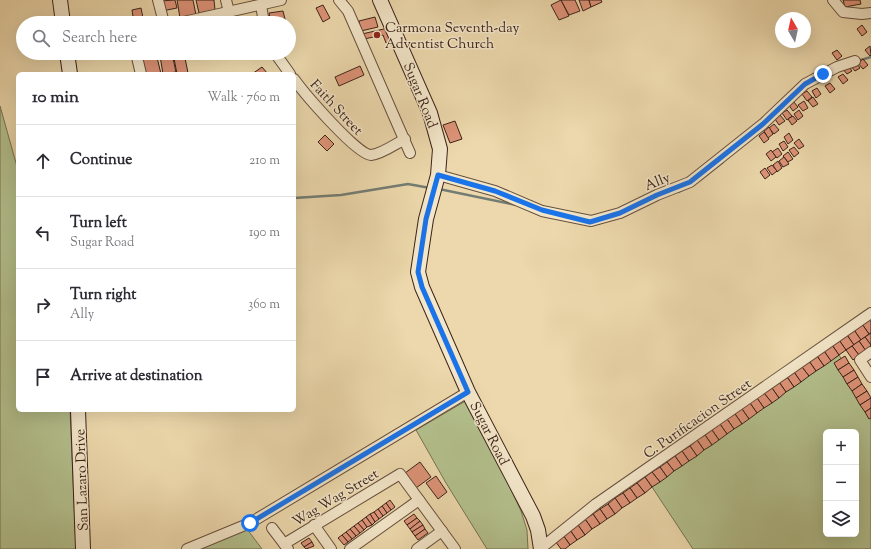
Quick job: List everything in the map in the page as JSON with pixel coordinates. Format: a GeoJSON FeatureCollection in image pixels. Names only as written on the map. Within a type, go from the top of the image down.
{"type":"FeatureCollection","features":[{"type":"Feature","properties":{"kind":"main road"},"geometry":{"type":"LineString","coordinates":[[60,0],[62,16]]}},
{"type":"Feature","properties":{"kind":"main road","name":"Sugar Road"},"geometry":{"type":"LineString","coordinates":[[380,0],[430,113],[440,149],[438,175],[430,204],[418,272],[422,287],[468,392],[533,516],[538,530],[540,549]]}},
{"type":"Feature","properties":{"kind":"main road"},"geometry":{"type":"LineString","coordinates":[[68,60],[70,72]]}},
{"type":"Feature","properties":{"kind":"main road","name":"San Lazaro Drive"},"geometry":{"type":"LineString","coordinates":[[78,412],[83,549]]}},
{"type":"Feature","properties":{"kind":"street"},"geometry":{"type":"LineString","coordinates":[[158,0],[162,16]]}},
{"type":"Feature","properties":{"kind":"street"},"geometry":{"type":"LineString","coordinates":[[226,0],[229,12]]}},
{"type":"Feature","properties":{"kind":"street"},"geometry":{"type":"LineString","coordinates":[[211,16],[281,0]]}},
{"type":"Feature","properties":{"kind":"street"},"geometry":{"type":"LineString","coordinates":[[339,0],[351,18],[410,153]]}},
{"type":"Feature","properties":{"kind":"street"},"geometry":{"type":"LineString","coordinates":[[833,0],[843,12],[862,14],[871,13]]}},
{"type":"Feature","properties":{"kind":"street"},"geometry":{"type":"LineString","coordinates":[[261,4],[263,16]]}},
{"type":"Feature","properties":{"kind":"street"},"geometry":{"type":"LineString","coordinates":[[138,60],[141,72]]}},
{"type":"Feature","properties":{"kind":"street"},"geometry":{"type":"LineString","coordinates":[[280,60],[289,72]]}},
{"type":"Feature","properties":{"kind":"street","name":"Ally"},"geometry":{"type":"LineString","coordinates":[[438,175],[495,191],[542,210],[590,222],[620,213],[657,195],[690,182],[763,124],[805,84],[838,67],[855,61]]}},
{"type":"Feature","properties":{"kind":"street","name":"Faith Street"},"geometry":{"type":"LineString","coordinates":[[296,81],[355,147],[369,155],[378,153],[405,139]]}},
{"type":"Feature","properties":{"kind":"street","name":"C. Purificacion Street"},"geometry":{"type":"LineString","coordinates":[[540,549],[596,504],[871,313]]}},
{"type":"Feature","properties":{"kind":"street"},"geometry":{"type":"LineString","coordinates":[[871,352],[860,360],[871,377]]}},
{"type":"Feature","properties":{"kind":"street"},"geometry":{"type":"LineString","coordinates":[[187,549],[250,523],[468,392]]}},
{"type":"Feature","properties":{"kind":"street","name":"Wag Wag Street"},"geometry":{"type":"LineString","coordinates":[[286,546],[314,526],[400,474],[419,500]]}},
{"type":"Feature","properties":{"kind":"street"},"geometry":{"type":"LineString","coordinates":[[350,549],[419,500],[454,549]]}},
{"type":"Feature","properties":{"kind":"street"},"geometry":{"type":"LineString","coordinates":[[314,526],[331,549]]}},
{"type":"Feature","properties":{"kind":"street"},"geometry":{"type":"LineString","coordinates":[[272,528],[286,546]]}},
{"type":"Feature","properties":{"kind":"street"},"geometry":{"type":"LineString","coordinates":[[417,549],[442,531]]}},
{"type":"Feature","properties":{"kind":"green space"},"geometry":{"type":"Polygon","coordinates":[[[0,106],[16,163],[16,412],[70,412],[76,549],[0,549],[0,106]]]}},
{"type":"Feature","properties":{"kind":"green space"},"geometry":{"type":"Polygon","coordinates":[[[839,355],[871,407],[871,549],[693,549],[650,484],[839,355]]]}},
{"type":"Feature","properties":{"kind":"green space"},"geometry":{"type":"Polygon","coordinates":[[[469,399],[521,511],[527,530],[528,549],[487,549],[446,483],[416,430],[469,399]]]}},
{"type":"Feature","properties":{"kind":"green space"},"geometry":{"type":"Polygon","coordinates":[[[247,529],[262,549],[198,549],[247,529]]]}},
{"type":"Feature","properties":{"kind":"building"},"geometry":{"type":"Polygon","coordinates":[[[175,0],[177,8],[162,11],[160,1],[175,0]]]}},
{"type":"Feature","properties":{"kind":"building"},"geometry":{"type":"Polygon","coordinates":[[[177,0],[193,0],[196,15],[180,16],[177,0]]]}},
{"type":"Feature","properties":{"kind":"building"},"geometry":{"type":"Polygon","coordinates":[[[196,0],[214,0],[215,10],[199,13],[196,0]]]}},
{"type":"Feature","properties":{"kind":"building"},"geometry":{"type":"Polygon","coordinates":[[[561,0],[569,16],[559,20],[551,5],[561,0]]]}},
{"type":"Feature","properties":{"kind":"building"},"geometry":{"type":"Polygon","coordinates":[[[561,0],[575,0],[580,11],[569,15],[561,0]]]}},
{"type":"Feature","properties":{"kind":"building"},"geometry":{"type":"Polygon","coordinates":[[[579,0],[589,0],[591,7],[583,11],[579,0]]]}},
{"type":"Feature","properties":{"kind":"building"},"geometry":{"type":"Polygon","coordinates":[[[589,0],[601,0],[602,2],[591,7],[589,0]]]}},
{"type":"Feature","properties":{"kind":"building"},"geometry":{"type":"Polygon","coordinates":[[[843,0],[860,0],[861,4],[845,7],[843,0]]]}},
{"type":"Feature","properties":{"kind":"building"},"geometry":{"type":"Polygon","coordinates":[[[323,5],[330,18],[323,22],[316,8],[323,5]]]}},
{"type":"Feature","properties":{"kind":"building"},"geometry":{"type":"Polygon","coordinates":[[[141,8],[143,16],[133,16],[132,10],[141,8]]]}},
{"type":"Feature","properties":{"kind":"building"},"geometry":{"type":"Polygon","coordinates":[[[283,11],[284,16],[270,16],[269,13],[283,11]]]}},
{"type":"Feature","properties":{"kind":"building"},"geometry":{"type":"Polygon","coordinates":[[[375,17],[378,27],[361,31],[359,21],[375,17]]]}},
{"type":"Feature","properties":{"kind":"building"},"geometry":{"type":"Polygon","coordinates":[[[862,25],[867,32],[862,36],[857,29],[862,25]]]}},
{"type":"Feature","properties":{"kind":"building","name":"Carmona Seventh-day Adventist Church"},"geometry":{"type":"Polygon","coordinates":[[[388,28],[394,41],[386,43],[383,35],[364,39],[362,34],[388,28]]]}},
{"type":"Feature","properties":{"kind":"building"},"geometry":{"type":"Polygon","coordinates":[[[870,46],[871,55],[870,56],[865,50],[870,46]]]}},
{"type":"Feature","properties":{"kind":"building"},"geometry":{"type":"Polygon","coordinates":[[[837,50],[842,56],[837,60],[832,53],[837,50]]]}},
{"type":"Feature","properties":{"kind":"building"},"geometry":{"type":"Polygon","coordinates":[[[863,59],[868,65],[863,69],[858,63],[863,59]]]}},
{"type":"Feature","properties":{"kind":"building"},"geometry":{"type":"Polygon","coordinates":[[[142,60],[158,60],[161,72],[145,72],[142,60]]]}},
{"type":"Feature","properties":{"kind":"building"},"geometry":{"type":"Polygon","coordinates":[[[161,60],[173,60],[176,72],[163,72],[161,60]]]}},
{"type":"Feature","properties":{"kind":"building"},"geometry":{"type":"Polygon","coordinates":[[[174,60],[185,60],[188,72],[177,72],[174,60]]]}},
{"type":"Feature","properties":{"kind":"building"},"geometry":{"type":"Polygon","coordinates":[[[855,61],[860,68],[855,71],[850,65],[855,61]]]}},
{"type":"Feature","properties":{"kind":"building"},"geometry":{"type":"Polygon","coordinates":[[[847,64],[852,71],[847,74],[842,68],[847,64]]]}},
{"type":"Feature","properties":{"kind":"building"},"geometry":{"type":"Polygon","coordinates":[[[360,66],[364,75],[339,86],[335,77],[360,66]]]}},
{"type":"Feature","properties":{"kind":"building"},"geometry":{"type":"Polygon","coordinates":[[[262,67],[266,72],[255,72],[262,67]]]}},
{"type":"Feature","properties":{"kind":"building"},"geometry":{"type":"Polygon","coordinates":[[[843,74],[848,80],[843,84],[838,77],[843,74]]]}},
{"type":"Feature","properties":{"kind":"building"},"geometry":{"type":"Polygon","coordinates":[[[830,83],[835,89],[830,93],[825,86],[830,83]]]}},
{"type":"Feature","properties":{"kind":"building"},"geometry":{"type":"Polygon","coordinates":[[[817,88],[821,94],[816,98],[812,91],[817,88]]]}},
{"type":"Feature","properties":{"kind":"building"},"geometry":{"type":"Polygon","coordinates":[[[807,91],[812,97],[807,101],[802,94],[807,91]]]}},
{"type":"Feature","properties":{"kind":"building"},"geometry":{"type":"Polygon","coordinates":[[[813,97],[818,104],[813,107],[808,101],[813,97]]]}},
{"type":"Feature","properties":{"kind":"building"},"geometry":{"type":"Polygon","coordinates":[[[793,101],[798,107],[793,111],[788,104],[793,101]]]}},
{"type":"Feature","properties":{"kind":"building"},"geometry":{"type":"Polygon","coordinates":[[[804,101],[808,108],[803,111],[798,105],[804,101]]]}},
{"type":"Feature","properties":{"kind":"building"},"geometry":{"type":"Polygon","coordinates":[[[787,110],[792,116],[787,120],[782,113],[787,110]]]}},
{"type":"Feature","properties":{"kind":"building"},"geometry":{"type":"Polygon","coordinates":[[[799,110],[803,116],[798,120],[794,114],[799,110]]]}},
{"type":"Feature","properties":{"kind":"building"},"geometry":{"type":"Polygon","coordinates":[[[780,115],[785,121],[779,125],[775,119],[780,115]]]}},
{"type":"Feature","properties":{"kind":"building"},"geometry":{"type":"Polygon","coordinates":[[[793,116],[797,121],[792,125],[788,119],[793,116]]]}},
{"type":"Feature","properties":{"kind":"building"},"geometry":{"type":"Polygon","coordinates":[[[455,121],[462,139],[450,143],[443,125],[455,121]]]}},
{"type":"Feature","properties":{"kind":"building"},"geometry":{"type":"Polygon","coordinates":[[[774,124],[779,130],[774,134],[769,128],[774,124]]]}},
{"type":"Feature","properties":{"kind":"building"},"geometry":{"type":"Polygon","coordinates":[[[769,127],[773,134],[768,138],[764,131],[769,127]]]}},
{"type":"Feature","properties":{"kind":"building"},"geometry":{"type":"Polygon","coordinates":[[[764,132],[769,139],[764,143],[759,136],[764,132]]]}},
{"type":"Feature","properties":{"kind":"building"},"geometry":{"type":"Polygon","coordinates":[[[789,133],[793,140],[788,144],[784,137],[789,133]]]}},
{"type":"Feature","properties":{"kind":"building"},"geometry":{"type":"Polygon","coordinates":[[[325,135],[334,144],[327,151],[318,142],[325,135]]]}},
{"type":"Feature","properties":{"kind":"building"},"geometry":{"type":"Polygon","coordinates":[[[799,139],[804,146],[799,149],[794,143],[799,139]]]}},
{"type":"Feature","properties":{"kind":"building"},"geometry":{"type":"Polygon","coordinates":[[[784,141],[788,147],[783,151],[779,144],[784,141]]]}},
{"type":"Feature","properties":{"kind":"building"},"geometry":{"type":"Polygon","coordinates":[[[794,147],[799,153],[794,157],[789,150],[794,147]]]}},
{"type":"Feature","properties":{"kind":"building"},"geometry":{"type":"Polygon","coordinates":[[[778,148],[782,154],[777,158],[772,152],[778,148]]]}},
{"type":"Feature","properties":{"kind":"building"},"geometry":{"type":"Polygon","coordinates":[[[771,150],[776,157],[771,161],[766,154],[771,150]]]}},
{"type":"Feature","properties":{"kind":"building"},"geometry":{"type":"Polygon","coordinates":[[[788,152],[793,159],[788,162],[783,156],[788,152]]]}},
{"type":"Feature","properties":{"kind":"building"},"geometry":{"type":"Polygon","coordinates":[[[784,157],[789,164],[783,167],[779,161],[784,157]]]}},
{"type":"Feature","properties":{"kind":"building"},"geometry":{"type":"Polygon","coordinates":[[[778,161],[782,168],[777,172],[773,165],[778,161]]]}},
{"type":"Feature","properties":{"kind":"building"},"geometry":{"type":"Polygon","coordinates":[[[772,165],[777,171],[772,175],[767,168],[772,165]]]}},
{"type":"Feature","properties":{"kind":"building"},"geometry":{"type":"Polygon","coordinates":[[[765,168],[770,175],[765,179],[760,172],[765,168]]]}},
{"type":"Feature","properties":{"kind":"building"},"geometry":{"type":"Polygon","coordinates":[[[869,319],[871,322],[871,333],[869,334],[862,324],[869,319]]]}},
{"type":"Feature","properties":{"kind":"building"},"geometry":{"type":"Polygon","coordinates":[[[862,324],[869,334],[861,340],[854,330],[862,324]]]}},
{"type":"Feature","properties":{"kind":"building"},"geometry":{"type":"Polygon","coordinates":[[[854,330],[861,340],[854,345],[847,335],[854,330]]]}},
{"type":"Feature","properties":{"kind":"building"},"geometry":{"type":"Polygon","coordinates":[[[871,333],[871,345],[865,337],[871,333]]]}},
{"type":"Feature","properties":{"kind":"building"},"geometry":{"type":"Polygon","coordinates":[[[847,335],[854,345],[846,350],[839,340],[847,335]]]}},
{"type":"Feature","properties":{"kind":"building"},"geometry":{"type":"Polygon","coordinates":[[[865,337],[871,345],[866,351],[859,341],[865,337]]]}},
{"type":"Feature","properties":{"kind":"building"},"geometry":{"type":"Polygon","coordinates":[[[839,340],[846,350],[839,355],[832,345],[839,340]]]}},
{"type":"Feature","properties":{"kind":"building"},"geometry":{"type":"Polygon","coordinates":[[[859,341],[866,351],[859,355],[852,346],[859,341]]]}},
{"type":"Feature","properties":{"kind":"building"},"geometry":{"type":"Polygon","coordinates":[[[832,345],[839,355],[831,361],[824,351],[832,345]]]}},
{"type":"Feature","properties":{"kind":"building"},"geometry":{"type":"Polygon","coordinates":[[[852,346],[859,355],[853,360],[846,350],[852,346]]]}},
{"type":"Feature","properties":{"kind":"building"},"geometry":{"type":"Polygon","coordinates":[[[824,351],[831,361],[824,366],[817,356],[824,351]]]}},
{"type":"Feature","properties":{"kind":"building"},"geometry":{"type":"Polygon","coordinates":[[[817,356],[824,366],[816,371],[809,361],[817,356]]]}},
{"type":"Feature","properties":{"kind":"building"},"geometry":{"type":"Polygon","coordinates":[[[845,356],[849,363],[838,370],[834,363],[845,356]]]}},
{"type":"Feature","properties":{"kind":"building"},"geometry":{"type":"Polygon","coordinates":[[[809,361],[816,371],[809,376],[802,367],[809,361]]]}},
{"type":"Feature","properties":{"kind":"building"},"geometry":{"type":"Polygon","coordinates":[[[849,363],[854,370],[843,377],[838,370],[849,363]]]}},
{"type":"Feature","properties":{"kind":"building"},"geometry":{"type":"Polygon","coordinates":[[[802,367],[809,376],[801,382],[794,372],[802,367]]]}},
{"type":"Feature","properties":{"kind":"building"},"geometry":{"type":"Polygon","coordinates":[[[854,370],[858,377],[847,384],[843,377],[854,370]]]}},
{"type":"Feature","properties":{"kind":"building"},"geometry":{"type":"Polygon","coordinates":[[[794,372],[801,382],[794,387],[787,377],[794,372]]]}},
{"type":"Feature","properties":{"kind":"building"},"geometry":{"type":"Polygon","coordinates":[[[787,377],[794,387],[786,392],[779,382],[787,377]]]}},
{"type":"Feature","properties":{"kind":"building"},"geometry":{"type":"Polygon","coordinates":[[[858,377],[862,384],[852,391],[847,384],[858,377]]]}},
{"type":"Feature","properties":{"kind":"building"},"geometry":{"type":"Polygon","coordinates":[[[779,382],[786,392],[779,398],[772,388],[779,382]]]}},
{"type":"Feature","properties":{"kind":"building"},"geometry":{"type":"Polygon","coordinates":[[[862,384],[867,391],[856,398],[852,391],[862,384]]]}},
{"type":"Feature","properties":{"kind":"building"},"geometry":{"type":"Polygon","coordinates":[[[772,388],[779,398],[772,403],[764,393],[772,388]]]}},
{"type":"Feature","properties":{"kind":"building"},"geometry":{"type":"Polygon","coordinates":[[[867,391],[871,398],[860,405],[856,398],[867,391]]]}},
{"type":"Feature","properties":{"kind":"building"},"geometry":{"type":"Polygon","coordinates":[[[764,393],[772,403],[764,408],[757,398],[764,393]]]}},
{"type":"Feature","properties":{"kind":"building"},"geometry":{"type":"Polygon","coordinates":[[[757,398],[764,408],[757,413],[750,403],[757,398]]]}},
{"type":"Feature","properties":{"kind":"building"},"geometry":{"type":"Polygon","coordinates":[[[871,398],[871,408],[865,412],[860,405],[871,398]]]}},
{"type":"Feature","properties":{"kind":"building"},"geometry":{"type":"Polygon","coordinates":[[[750,403],[757,413],[749,419],[742,409],[750,403]]]}},
{"type":"Feature","properties":{"kind":"building"},"geometry":{"type":"Polygon","coordinates":[[[871,408],[871,418],[869,419],[865,412],[871,408]]]}},
{"type":"Feature","properties":{"kind":"building"},"geometry":{"type":"Polygon","coordinates":[[[742,409],[749,419],[742,424],[735,414],[742,409]]]}},
{"type":"Feature","properties":{"kind":"building"},"geometry":{"type":"Polygon","coordinates":[[[735,414],[742,424],[734,429],[727,419],[735,414]]]}},
{"type":"Feature","properties":{"kind":"building"},"geometry":{"type":"Polygon","coordinates":[[[727,419],[734,429],[727,434],[720,424],[727,419]]]}},
{"type":"Feature","properties":{"kind":"building"},"geometry":{"type":"Polygon","coordinates":[[[720,424],[727,434],[719,440],[712,430],[720,424]]]}},
{"type":"Feature","properties":{"kind":"building"},"geometry":{"type":"Polygon","coordinates":[[[712,430],[719,440],[712,445],[705,435],[712,430]]]}},
{"type":"Feature","properties":{"kind":"building"},"geometry":{"type":"Polygon","coordinates":[[[705,435],[712,445],[704,450],[697,440],[705,435]]]}},
{"type":"Feature","properties":{"kind":"building"},"geometry":{"type":"Polygon","coordinates":[[[697,440],[704,450],[697,456],[690,446],[697,440]]]}},
{"type":"Feature","properties":{"kind":"building"},"geometry":{"type":"Polygon","coordinates":[[[690,446],[697,456],[689,461],[682,451],[690,446]]]}},
{"type":"Feature","properties":{"kind":"building"},"geometry":{"type":"Polygon","coordinates":[[[682,451],[689,461],[682,466],[675,456],[682,451]]]}},
{"type":"Feature","properties":{"kind":"building"},"geometry":{"type":"Polygon","coordinates":[[[675,456],[682,466],[674,471],[667,462],[675,456]]]}},
{"type":"Feature","properties":{"kind":"building"},"geometry":{"type":"Polygon","coordinates":[[[420,462],[431,477],[416,488],[405,473],[420,462]]]}},
{"type":"Feature","properties":{"kind":"building"},"geometry":{"type":"Polygon","coordinates":[[[667,462],[674,471],[667,477],[660,467],[667,462]]]}},
{"type":"Feature","properties":{"kind":"building"},"geometry":{"type":"Polygon","coordinates":[[[660,467],[667,477],[660,482],[652,472],[660,467]]]}},
{"type":"Feature","properties":{"kind":"building"},"geometry":{"type":"Polygon","coordinates":[[[652,472],[660,482],[652,487],[645,477],[652,472]]]}},
{"type":"Feature","properties":{"kind":"building"},"geometry":{"type":"Polygon","coordinates":[[[436,476],[447,492],[438,499],[426,483],[436,476]]]}},
{"type":"Feature","properties":{"kind":"building"},"geometry":{"type":"Polygon","coordinates":[[[645,477],[652,487],[645,493],[637,483],[645,477]]]}},
{"type":"Feature","properties":{"kind":"building"},"geometry":{"type":"Polygon","coordinates":[[[637,483],[645,493],[637,498],[630,488],[637,483]]]}},
{"type":"Feature","properties":{"kind":"building"},"geometry":{"type":"Polygon","coordinates":[[[630,488],[637,498],[630,503],[623,493],[630,488]]]}},
{"type":"Feature","properties":{"kind":"building"},"geometry":{"type":"Polygon","coordinates":[[[623,493],[630,503],[622,508],[615,498],[623,493]]]}},
{"type":"Feature","properties":{"kind":"building"},"geometry":{"type":"Polygon","coordinates":[[[615,498],[622,508],[615,514],[608,504],[615,498]]]}},
{"type":"Feature","properties":{"kind":"building"},"geometry":{"type":"Polygon","coordinates":[[[390,500],[395,507],[391,510],[386,503],[390,500]]]}},
{"type":"Feature","properties":{"kind":"building"},"geometry":{"type":"Polygon","coordinates":[[[386,503],[391,510],[387,513],[382,506],[386,503]]]}},
{"type":"Feature","properties":{"kind":"building"},"geometry":{"type":"Polygon","coordinates":[[[608,504],[615,514],[607,519],[600,509],[608,504]]]}},
{"type":"Feature","properties":{"kind":"building"},"geometry":{"type":"Polygon","coordinates":[[[382,506],[387,513],[383,516],[378,509],[382,506]]]}},
{"type":"Feature","properties":{"kind":"building"},"geometry":{"type":"Polygon","coordinates":[[[378,509],[383,516],[379,519],[374,512],[378,509]]]}},
{"type":"Feature","properties":{"kind":"building"},"geometry":{"type":"Polygon","coordinates":[[[600,509],[607,519],[600,524],[593,514],[600,509]]]}},
{"type":"Feature","properties":{"kind":"building"},"geometry":{"type":"Polygon","coordinates":[[[374,512],[379,519],[375,522],[370,514],[374,512]]]}},
{"type":"Feature","properties":{"kind":"building"},"geometry":{"type":"Polygon","coordinates":[[[370,514],[375,522],[372,525],[366,517],[370,514]]]}},
{"type":"Feature","properties":{"kind":"building"},"geometry":{"type":"Polygon","coordinates":[[[414,514],[417,518],[407,525],[404,521],[414,514]]]}},
{"type":"Feature","properties":{"kind":"building"},"geometry":{"type":"Polygon","coordinates":[[[593,514],[600,524],[592,529],[585,519],[593,514]]]}},
{"type":"Feature","properties":{"kind":"building"},"geometry":{"type":"Polygon","coordinates":[[[366,517],[372,525],[367,527],[362,520],[366,517]]]}},
{"type":"Feature","properties":{"kind":"building"},"geometry":{"type":"Polygon","coordinates":[[[417,518],[420,521],[410,529],[407,525],[417,518]]]}},
{"type":"Feature","properties":{"kind":"building"},"geometry":{"type":"Polygon","coordinates":[[[585,519],[592,529],[585,535],[578,525],[585,519]]]}},
{"type":"Feature","properties":{"kind":"building"},"geometry":{"type":"Polygon","coordinates":[[[362,520],[367,527],[364,530],[358,523],[362,520]]]}},
{"type":"Feature","properties":{"kind":"building"},"geometry":{"type":"Polygon","coordinates":[[[420,521],[423,525],[412,532],[410,529],[420,521]]]}},
{"type":"Feature","properties":{"kind":"building"},"geometry":{"type":"Polygon","coordinates":[[[358,523],[364,530],[360,533],[354,526],[358,523]]]}},
{"type":"Feature","properties":{"kind":"building"},"geometry":{"type":"Polygon","coordinates":[[[423,525],[425,529],[415,536],[412,532],[423,525]]]}},
{"type":"Feature","properties":{"kind":"building"},"geometry":{"type":"Polygon","coordinates":[[[578,525],[585,535],[577,540],[570,530],[578,525]]]}},
{"type":"Feature","properties":{"kind":"building"},"geometry":{"type":"Polygon","coordinates":[[[354,526],[360,533],[356,536],[350,529],[354,526]]]}},
{"type":"Feature","properties":{"kind":"building"},"geometry":{"type":"Polygon","coordinates":[[[350,529],[356,536],[352,539],[346,532],[350,529]]]}},
{"type":"Feature","properties":{"kind":"building"},"geometry":{"type":"Polygon","coordinates":[[[425,529],[428,533],[418,540],[415,536],[425,529]]]}},
{"type":"Feature","properties":{"kind":"building"},"geometry":{"type":"Polygon","coordinates":[[[570,530],[577,540],[570,545],[563,535],[570,530]]]}},
{"type":"Feature","properties":{"kind":"building"},"geometry":{"type":"Polygon","coordinates":[[[346,532],[352,539],[348,542],[342,535],[346,532]]]}},
{"type":"Feature","properties":{"kind":"building"},"geometry":{"type":"Polygon","coordinates":[[[342,535],[348,542],[344,545],[338,538],[342,535]]]}},
{"type":"Feature","properties":{"kind":"building"},"geometry":{"type":"Polygon","coordinates":[[[563,535],[570,545],[565,549],[561,549],[555,541],[563,535]]]}},
{"type":"Feature","properties":{"kind":"building"},"geometry":{"type":"Polygon","coordinates":[[[309,538],[312,542],[304,547],[301,543],[309,538]]]}},
{"type":"Feature","properties":{"kind":"building"},"geometry":{"type":"Polygon","coordinates":[[[312,542],[314,546],[306,549],[304,547],[312,542]]]}},
{"type":"Feature","properties":{"kind":"waterway"},"geometry":{"type":"LineString","coordinates":[[858,61],[871,57]]}},
{"type":"Feature","properties":{"kind":"waterway"},"geometry":{"type":"LineString","coordinates":[[700,180],[723,162]]}},
{"type":"Feature","properties":{"kind":"waterway"},"geometry":{"type":"LineString","coordinates":[[296,198],[341,195],[408,184],[430,188]]}},
{"type":"Feature","properties":{"kind":"waterway"},"geometry":{"type":"LineString","coordinates":[[678,192],[689,187]]}},
{"type":"Feature","properties":{"kind":"waterway"},"geometry":{"type":"LineString","coordinates":[[439,189],[516,205]]}},
{"type":"Feature","properties":{"kind":"waterway"},"geometry":{"type":"LineString","coordinates":[[593,225],[603,222]]}},
{"type":"Feature","properties":{"kind":"place","name":"Carmona Seventh-day Adventist Church"},"geometry":{"type":"Point","coordinates":[377,35]}},
{"type":"Feature","properties":{"kind":"route"},"geometry":{"type":"LineString","coordinates":[[250,523],[468,392],[422,287],[418,272],[426,219],[438,175],[495,191],[542,210],[590,222],[620,213],[657,195],[690,182],[763,124],[805,84],[823,74]]}}]}
